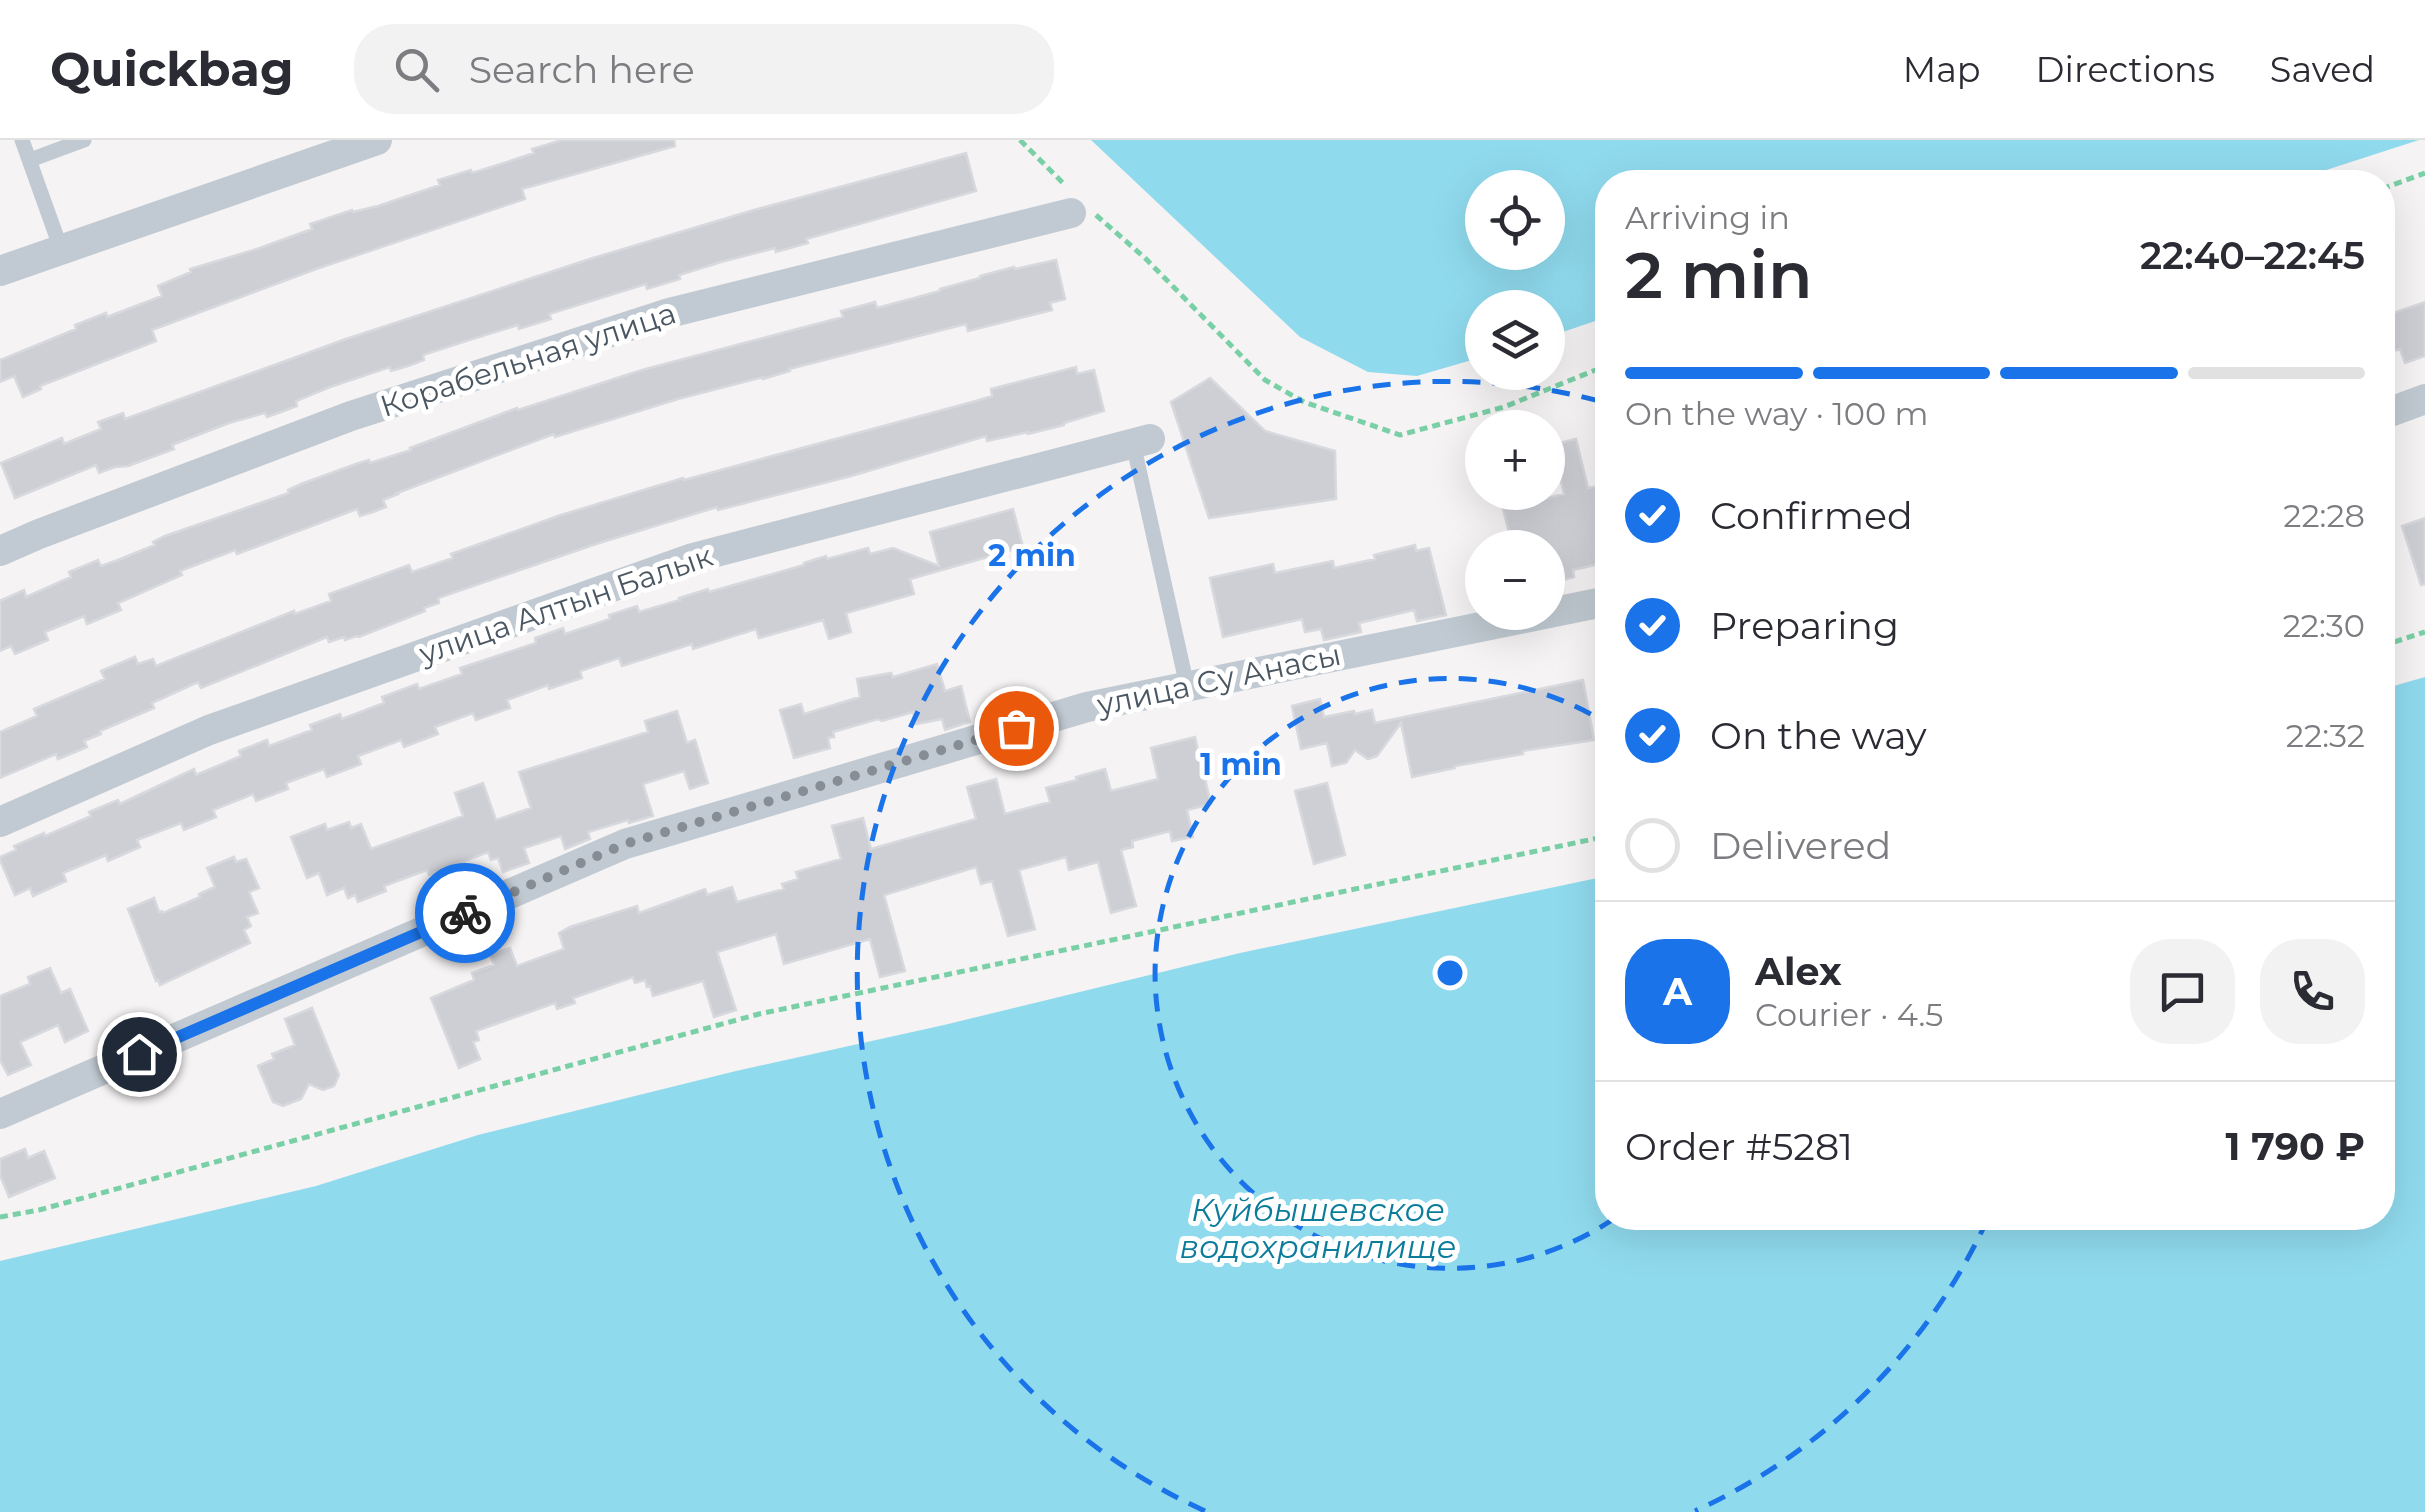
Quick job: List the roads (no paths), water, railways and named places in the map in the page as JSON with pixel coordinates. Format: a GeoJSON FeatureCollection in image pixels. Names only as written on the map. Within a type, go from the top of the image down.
{"type":"FeatureCollection","features":[{"type":"Feature","properties":{"kind":"street"},"geometry":{"type":"LineString","coordinates":[[0,271],[362,142]]}},
{"type":"Feature","properties":{"kind":"street","name":"Корабельная улица"},"geometry":{"type":"LineString","coordinates":[[0,551],[351,416],[669,314],[1078,205]]}},
{"type":"Feature","properties":{"kind":"street"},"geometry":{"type":"LineString","coordinates":[[2395,410],[2425,399]]}},
{"type":"Feature","properties":{"kind":"street","name":"улица Алтын Балык"},"geometry":{"type":"LineString","coordinates":[[0,822],[208,730],[692,558],[1142,441]]}},
{"type":"Feature","properties":{"kind":"street","name":"улица Су Анасы"},"geometry":{"type":"LineString","coordinates":[[0,1114],[625,844],[1087,707],[1595,604]]}},
{"type":"Feature","properties":{"kind":"lane"},"geometry":{"type":"LineString","coordinates":[[22,140],[61,249]]}},
{"type":"Feature","properties":{"kind":"lane"},"geometry":{"type":"LineString","coordinates":[[30,160],[84,140]]}},
{"type":"Feature","properties":{"kind":"lane"},"geometry":{"type":"LineString","coordinates":[[1142,441],[1188,686]]}},
{"type":"Feature","properties":{"kind":"water"},"geometry":{"type":"Polygon","coordinates":[[[1091,140],[2419,140],[2326,170],[1595,170],[1595,321],[1565,331],[1565,290],[1465,290],[1465,362],[1417,376],[1368,372],[1300,337],[1091,140]]]}},
{"type":"Feature","properties":{"kind":"water","name":"Куйбышевское водохранилище"},"geometry":{"type":"Polygon","coordinates":[[[2425,677],[2425,1512],[0,1512],[0,1261],[316,1186],[478,1135],[736,1071],[1240,953],[1595,879],[1595,1230],[2395,1230],[2395,686],[2425,677]]]}}]}
